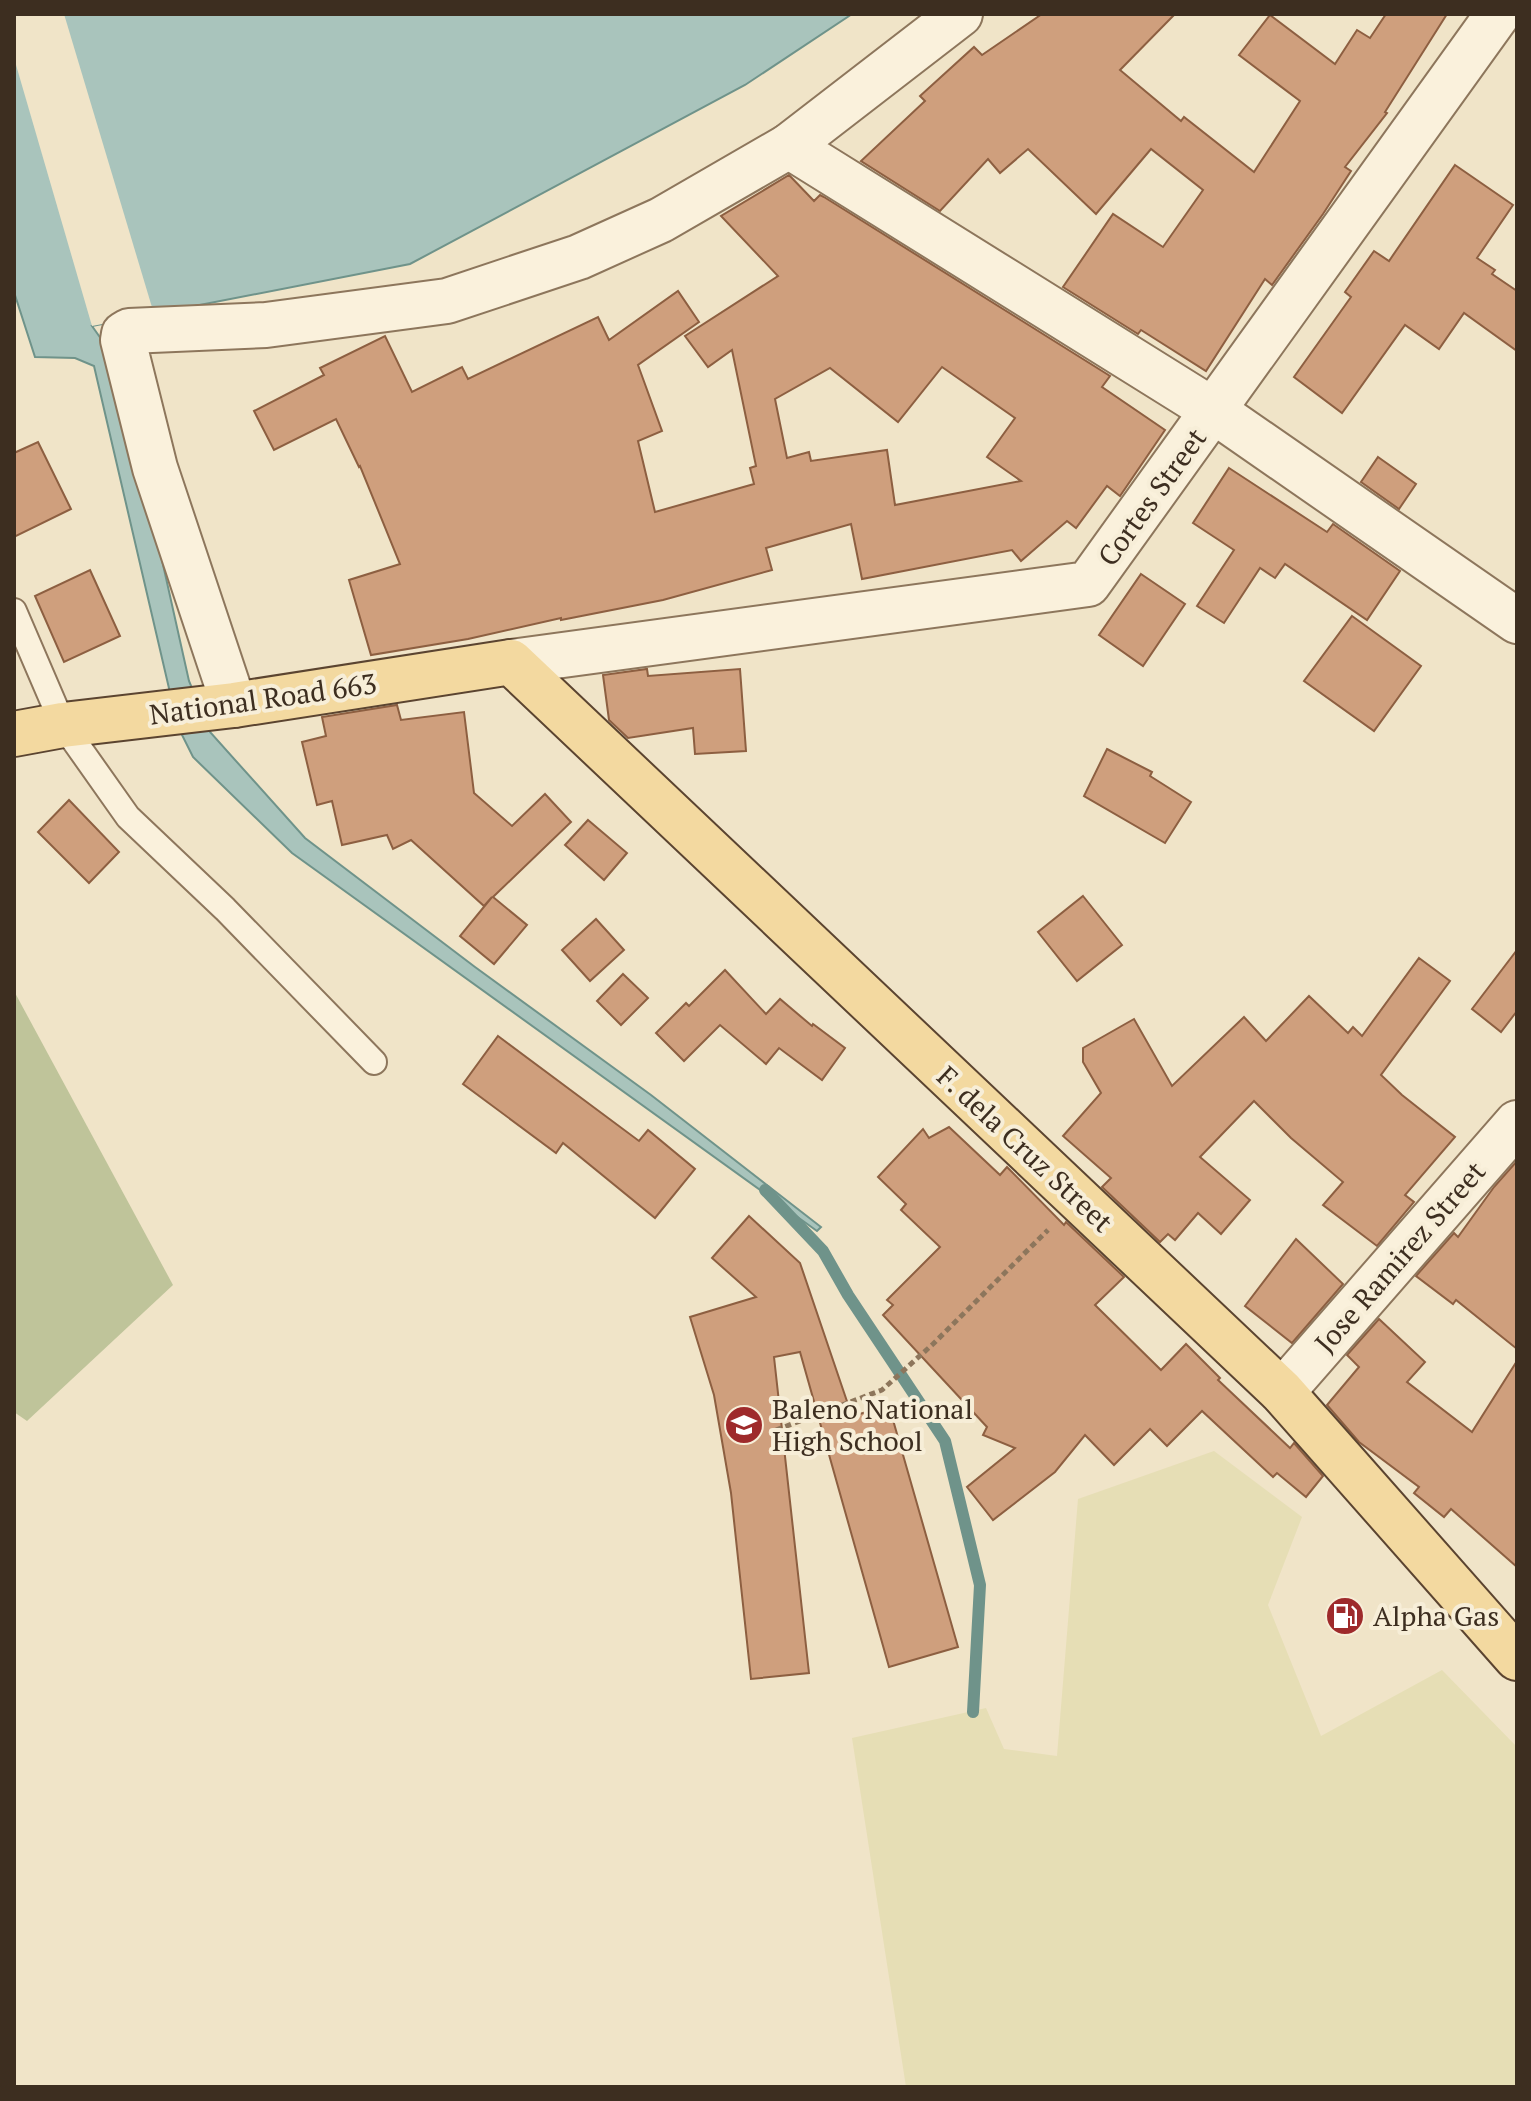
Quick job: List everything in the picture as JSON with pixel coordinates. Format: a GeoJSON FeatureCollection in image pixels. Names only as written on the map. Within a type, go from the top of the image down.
{"type":"FeatureCollection","features":[{"type":"Feature","properties":{"kind":"main road","name":"National Road 663"},"geometry":{"type":"LineString","coordinates":[[14,734],[63,725],[225,706],[511,662]]}},
{"type":"Feature","properties":{"kind":"main road","name":"F. dela Cruz Street"},"geometry":{"type":"LineString","coordinates":[[511,662],[1282,1392],[1517,1658]]}},
{"type":"Feature","properties":{"kind":"street"},"geometry":{"type":"LineString","coordinates":[[225,706],[155,468],[124,334],[129,331],[266,325],[447,301],[579,257],[647,226],[789,146],[960,14]]}},
{"type":"Feature","properties":{"kind":"street","name":"Cortes Street"},"geometry":{"type":"LineString","coordinates":[[511,662],[1088,584],[1498,14]]}},
{"type":"Feature","properties":{"kind":"street"},"geometry":{"type":"LineString","coordinates":[[789,146],[1214,411],[1517,621]]}},
{"type":"Feature","properties":{"kind":"street","name":"Jose Ramirez Street"},"geometry":{"type":"LineString","coordinates":[[1282,1392],[1517,1123]]}},
{"type":"Feature","properties":{"kind":"lane"},"geometry":{"type":"LineString","coordinates":[[14,611],[63,725],[128,817],[225,909],[374,1062]]}},
{"type":"Feature","properties":{"kind":"path"},"geometry":{"type":"LineString","coordinates":[[776,1430],[882,1390],[1078,1199]]}},
{"type":"Feature","properties":{"kind":"shaded area"},"geometry":{"type":"Polygon","coordinates":[[[1214,1451],[1302,1517],[1268,1605],[1321,1736],[1442,1670],[1517,1747],[1517,2087],[906,2087],[852,1738],[986,1708],[1004,1749],[1057,1756],[1078,1499],[1214,1451]]]}},
{"type":"Feature","properties":{"kind":"green space"},"geometry":{"type":"Polygon","coordinates":[[[14,991],[173,1285],[27,1421],[14,1412],[14,991]]]}},
{"type":"Feature","properties":{"kind":"water"},"geometry":{"type":"Polygon","coordinates":[[[14,14],[852,14],[745,85],[410,264],[92,326],[118,363],[189,681],[210,732],[305,838],[651,1095],[821,1227],[817,1231],[292,853],[193,757],[178,727],[94,366],[75,358],[35,357],[14,292],[14,14]]]}},
{"type":"Feature","properties":{"kind":"pier"},"geometry":{"type":"Polygon","coordinates":[[[14,14],[64,14],[154,314],[92,326],[14,58],[14,14]]]}},
{"type":"Feature","properties":{"kind":"building"},"geometry":{"type":"Polygon","coordinates":[[[1042,14],[1175,14],[1120,70],[1181,121],[1184,117],[1254,172],[1300,101],[1239,55],[1270,15],[1335,64],[1357,30],[1370,38],[1386,14],[1447,14],[1387,113],[1345,167],[1351,171],[1323,214],[1272,285],[1265,279],[1206,371],[1141,330],[1138,334],[1063,287],[1113,214],[1163,247],[1203,190],[1151,149],[1096,214],[1028,149],[1000,173],[988,159],[940,211],[861,161],[925,101],[920,96],[974,47],[982,55],[1042,14]]]}},
{"type":"Feature","properties":{"kind":"building"},"geometry":{"type":"Polygon","coordinates":[[[1455,165],[1513,205],[1477,258],[1495,270],[1492,274],[1517,291],[1517,351],[1464,313],[1439,349],[1405,325],[1342,413],[1294,377],[1351,297],[1345,292],[1374,251],[1389,261],[1455,165]]]}},
{"type":"Feature","properties":{"kind":"building"},"geometry":{"type":"Polygon","coordinates":[[[789,175],[814,201],[820,195],[824,197],[1110,376],[1102,387],[1165,430],[1120,496],[1107,486],[1076,528],[1067,521],[1021,561],[1012,550],[862,579],[851,524],[766,548],[772,570],[663,600],[371,655],[349,580],[400,564],[360,466],[336,419],[274,450],[254,411],[324,375],[320,368],[385,336],[412,392],[462,367],[468,379],[598,317],[609,340],[678,291],[699,322],[638,365],[662,431],[638,441],[655,512],[754,484],[750,468],[756,466],[732,350],[708,367],[685,336],[778,276],[721,216],[789,175]],[[942,367],[898,422],[830,368],[775,399],[787,458],[809,452],[811,461],[887,450],[895,505],[1021,481],[987,457],[1015,418],[942,367]]]}},
{"type":"Feature","properties":{"kind":"building"},"geometry":{"type":"Polygon","coordinates":[[[38,442],[71,509],[14,537],[14,453],[38,442]]]}},
{"type":"Feature","properties":{"kind":"building"},"geometry":{"type":"Polygon","coordinates":[[[1378,457],[1416,484],[1399,509],[1361,482],[1378,457]]]}},
{"type":"Feature","properties":{"kind":"building"},"geometry":{"type":"Polygon","coordinates":[[[1229,468],[1327,532],[1333,524],[1400,571],[1367,620],[1285,564],[1275,578],[1260,568],[1224,623],[1197,606],[1234,550],[1193,523],[1229,468]]]}},
{"type":"Feature","properties":{"kind":"building"},"geometry":{"type":"Polygon","coordinates":[[[90,570],[120,636],[64,662],[35,596],[90,570]]]}},
{"type":"Feature","properties":{"kind":"building"},"geometry":{"type":"Polygon","coordinates":[[[1141,574],[1185,604],[1143,666],[1099,635],[1141,574]]]}},
{"type":"Feature","properties":{"kind":"building"},"geometry":{"type":"Polygon","coordinates":[[[1352,616],[1421,666],[1374,731],[1304,681],[1352,616]]]}},
{"type":"Feature","properties":{"kind":"building"},"geometry":{"type":"Polygon","coordinates":[[[647,669],[648,676],[740,669],[746,751],[695,754],[693,728],[628,738],[609,720],[603,675],[647,669]]]}},
{"type":"Feature","properties":{"kind":"building"},"geometry":{"type":"Polygon","coordinates":[[[397,705],[401,720],[464,712],[474,793],[512,826],[545,794],[571,822],[493,897],[527,925],[494,964],[460,936],[492,897],[484,906],[411,840],[393,849],[387,835],[342,845],[332,801],[317,805],[302,742],[326,736],[322,717],[397,705]]]}},
{"type":"Feature","properties":{"kind":"building"},"geometry":{"type":"Polygon","coordinates":[[[1107,749],[1152,772],[1150,776],[1191,802],[1165,843],[1084,796],[1107,749]]]}},
{"type":"Feature","properties":{"kind":"building"},"geometry":{"type":"Polygon","coordinates":[[[69,800],[119,852],[89,883],[38,832],[69,800]]]}},
{"type":"Feature","properties":{"kind":"building"},"geometry":{"type":"Polygon","coordinates":[[[588,820],[627,853],[604,880],[565,845],[588,820]]]}},
{"type":"Feature","properties":{"kind":"building"},"geometry":{"type":"Polygon","coordinates":[[[1083,896],[1122,945],[1077,981],[1038,932],[1083,896]]]}},
{"type":"Feature","properties":{"kind":"building"},"geometry":{"type":"Polygon","coordinates":[[[596,919],[624,950],[590,981],[562,950],[596,919]]]}},
{"type":"Feature","properties":{"kind":"building"},"geometry":{"type":"Polygon","coordinates":[[[1517,950],[1517,1011],[1501,1032],[1472,1009],[1517,950]]]}},
{"type":"Feature","properties":{"kind":"building"},"geometry":{"type":"Polygon","coordinates":[[[1419,958],[1450,981],[1381,1075],[1455,1137],[1405,1195],[1414,1202],[1377,1246],[1323,1205],[1343,1182],[1291,1138],[1254,1101],[1200,1157],[1250,1200],[1221,1234],[1198,1213],[1175,1240],[1168,1234],[1160,1242],[1102,1187],[1111,1178],[1063,1136],[1101,1093],[1083,1062],[1083,1048],[1134,1019],[1172,1086],[1244,1017],[1266,1041],[1309,996],[1348,1033],[1353,1027],[1362,1036],[1419,958]]]}},
{"type":"Feature","properties":{"kind":"building"},"geometry":{"type":"Polygon","coordinates":[[[725,970],[766,1014],[780,999],[845,1048],[822,1080],[779,1048],[766,1064],[720,1025],[684,1061],[656,1033],[725,970]]]}},
{"type":"Feature","properties":{"kind":"building"},"geometry":{"type":"Polygon","coordinates":[[[623,974],[648,998],[621,1025],[597,1001],[623,974]]]}},
{"type":"Feature","properties":{"kind":"building"},"geometry":{"type":"Polygon","coordinates":[[[498,1036],[639,1141],[648,1130],[695,1169],[655,1218],[563,1143],[556,1153],[463,1084],[498,1036]]]}},
{"type":"Feature","properties":{"kind":"building"},"geometry":{"type":"Polygon","coordinates":[[[949,1127],[1000,1175],[1007,1167],[1064,1225],[1066,1222],[1124,1277],[1095,1305],[1161,1370],[1186,1344],[1220,1378],[1218,1380],[1290,1448],[1294,1443],[1323,1476],[1306,1497],[1277,1473],[1273,1477],[1202,1411],[1167,1446],[1150,1429],[1114,1465],[1085,1435],[1055,1472],[993,1520],[967,1487],[1015,1448],[983,1435],[987,1427],[883,1315],[893,1305],[887,1300],[940,1247],[901,1210],[906,1204],[878,1177],[923,1129],[929,1138],[949,1127]]]}},
{"type":"Feature","properties":{"kind":"building"},"geometry":{"type":"Polygon","coordinates":[[[1517,1161],[1517,1349],[1456,1300],[1453,1304],[1416,1276],[1454,1233],[1458,1237],[1517,1161]]]}},
{"type":"Feature","properties":{"kind":"building"},"geometry":{"type":"Polygon","coordinates":[[[749,1216],[800,1263],[852,1416],[889,1406],[958,1647],[889,1667],[800,1352],[774,1357],[809,1673],[751,1679],[731,1493],[714,1395],[690,1317],[756,1297],[712,1258],[749,1216]]]}},
{"type":"Feature","properties":{"kind":"building"},"geometry":{"type":"Polygon","coordinates":[[[1296,1239],[1343,1284],[1292,1343],[1245,1306],[1296,1239]]]}},
{"type":"Feature","properties":{"kind":"building"},"geometry":{"type":"Polygon","coordinates":[[[1379,1319],[1425,1362],[1407,1382],[1472,1432],[1517,1361],[1517,1567],[1451,1509],[1444,1517],[1414,1493],[1419,1487],[1359,1442],[1327,1405],[1359,1367],[1347,1355],[1379,1319]]]}},
{"type":"Feature","properties":{"kind":"waterway"},"geometry":{"type":"LineString","coordinates":[[765,1190],[823,1251],[848,1295],[945,1441],[980,1585],[973,1712]]}},
{"type":"Feature","properties":{"kind":"place","name":"Baleno National High School"},"geometry":{"type":"Point","coordinates":[744,1425]}},
{"type":"Feature","properties":{"kind":"place","name":"Alpha Gas"},"geometry":{"type":"Point","coordinates":[1345,1616]}}]}
